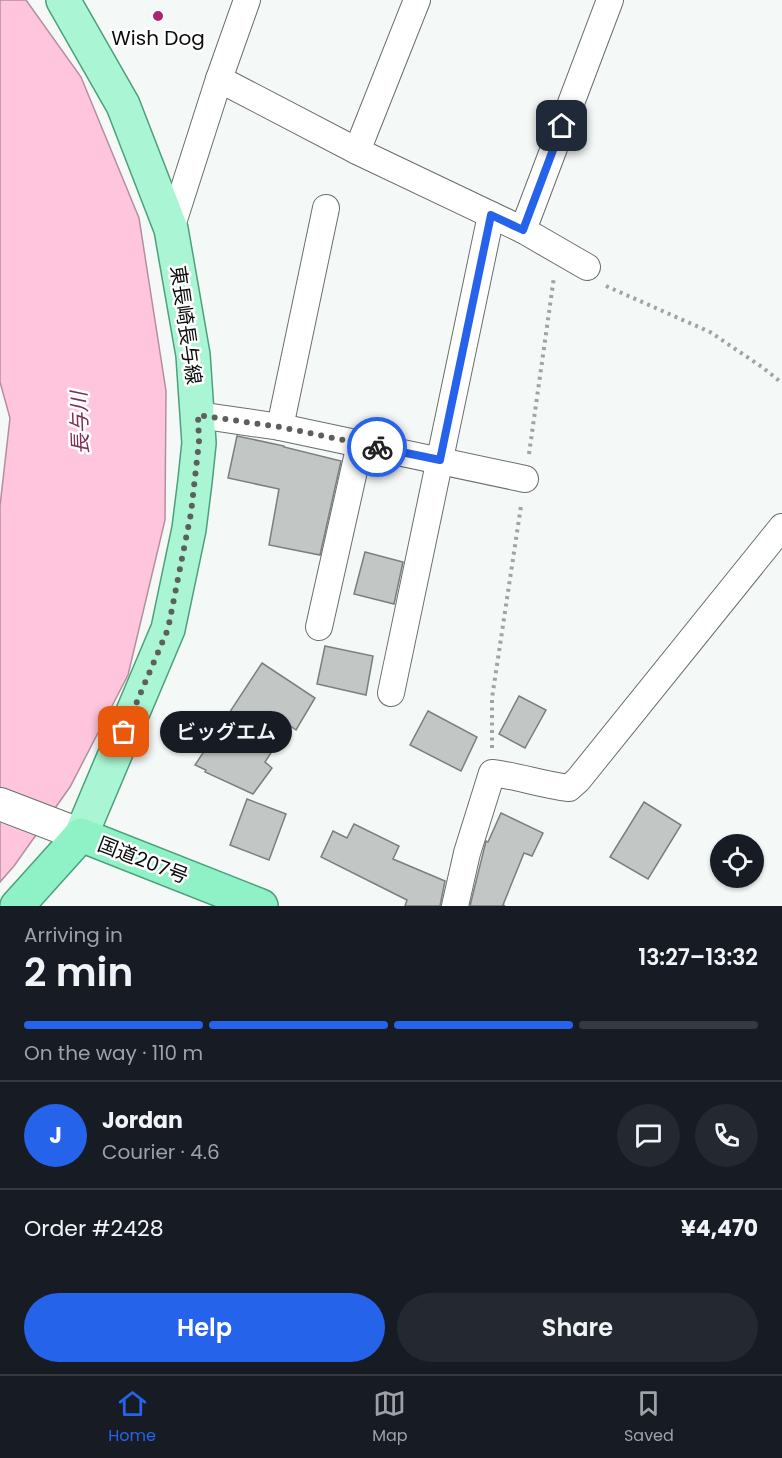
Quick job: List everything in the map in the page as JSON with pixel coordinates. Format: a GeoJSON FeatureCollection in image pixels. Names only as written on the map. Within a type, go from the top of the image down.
{"type":"FeatureCollection","features":[{"type":"Feature","properties":{"kind":"highway","name":"国道207号"},"geometry":{"type":"LineString","coordinates":[[16,906],[70,831],[261,906]]}},
{"type":"Feature","properties":{"kind":"main road","name":"東長崎長与線"},"geometry":{"type":"LineString","coordinates":[[63,0],[123,105],[171,229],[193,355],[199,442],[189,529],[168,629],[70,831]]}},
{"type":"Feature","properties":{"kind":"street"},"geometry":{"type":"LineString","coordinates":[[171,229],[247,0]]}},
{"type":"Feature","properties":{"kind":"street"},"geometry":{"type":"LineString","coordinates":[[357,151],[417,0]]}},
{"type":"Feature","properties":{"kind":"street"},"geometry":{"type":"LineString","coordinates":[[523,230],[610,0]]}},
{"type":"Feature","properties":{"kind":"street"},"geometry":{"type":"LineString","coordinates":[[219,79],[357,151],[523,230],[587,267]]}},
{"type":"Feature","properties":{"kind":"street"},"geometry":{"type":"LineString","coordinates":[[280,427],[326,208]]}},
{"type":"Feature","properties":{"kind":"street"},"geometry":{"type":"LineString","coordinates":[[391,693],[491,215]]}},
{"type":"Feature","properties":{"kind":"street"},"geometry":{"type":"LineString","coordinates":[[198,415],[280,427],[525,479]]}},
{"type":"Feature","properties":{"kind":"street"},"geometry":{"type":"LineString","coordinates":[[319,627],[360,444]]}},
{"type":"Feature","properties":{"kind":"street"},"geometry":{"type":"LineString","coordinates":[[455,906],[467,854],[492,773],[568,788],[578,780],[782,527]]}},
{"type":"Feature","properties":{"kind":"street"},"geometry":{"type":"LineString","coordinates":[[0,804],[70,831]]}},
{"type":"Feature","properties":{"kind":"path"},"geometry":{"type":"LineString","coordinates":[[492,773],[492,698],[558,250]]}},
{"type":"Feature","properties":{"kind":"path"},"geometry":{"type":"LineString","coordinates":[[587,267],[598,282],[710,332],[782,383]]}},
{"type":"Feature","properties":{"kind":"water","name":"長与川"},"geometry":{"type":"Polygon","coordinates":[[[0,0],[26,0],[81,77],[139,218],[166,391],[165,520],[128,675],[70,787],[0,882],[0,506],[10,418],[0,382],[0,0]]]}},
{"type":"Feature","properties":{"kind":"building"},"geometry":{"type":"Polygon","coordinates":[[[237,436],[341,461],[320,555],[269,545],[279,489],[228,478],[237,436]]]}},
{"type":"Feature","properties":{"kind":"building"},"geometry":{"type":"Polygon","coordinates":[[[365,552],[403,562],[394,604],[354,594],[365,552]]]}},
{"type":"Feature","properties":{"kind":"building"},"geometry":{"type":"Polygon","coordinates":[[[325,646],[373,656],[366,695],[317,684],[325,646]]]}},
{"type":"Feature","properties":{"kind":"building"},"geometry":{"type":"Polygon","coordinates":[[[262,663],[315,698],[296,730],[289,725],[265,762],[272,768],[253,794],[195,765],[262,663]]]}},
{"type":"Feature","properties":{"kind":"building"},"geometry":{"type":"Polygon","coordinates":[[[519,696],[546,710],[525,748],[499,734],[519,696]]]}},
{"type":"Feature","properties":{"kind":"building"},"geometry":{"type":"Polygon","coordinates":[[[428,711],[477,737],[461,771],[410,745],[428,711]]]}},
{"type":"Feature","properties":{"kind":"building"},"geometry":{"type":"Polygon","coordinates":[[[247,799],[286,814],[269,860],[230,845],[247,799]]]}},
{"type":"Feature","properties":{"kind":"building"},"geometry":{"type":"Polygon","coordinates":[[[644,802],[681,825],[648,879],[610,857],[644,802]]]}},
{"type":"Feature","properties":{"kind":"building"},"geometry":{"type":"Polygon","coordinates":[[[501,813],[543,833],[532,856],[524,853],[503,905],[505,906],[470,906],[486,841],[488,842],[501,813]]]}},
{"type":"Feature","properties":{"kind":"building"},"geometry":{"type":"Polygon","coordinates":[[[354,824],[399,846],[393,859],[445,881],[440,906],[405,906],[407,900],[321,857],[333,831],[347,838],[354,824]]]}},
{"type":"Feature","properties":{"kind":"way so far"},"geometry":{"type":"LineString","coordinates":[[124,732],[168,629],[189,529],[199,442],[198,415],[280,427],[377,447]]}},
{"type":"Feature","properties":{"kind":"place","name":"Wish Dog"},"geometry":{"type":"Point","coordinates":[158,16]}},
{"type":"Feature","properties":{"kind":"place","name":"ビッグエム"},"geometry":{"type":"Point","coordinates":[124,732]}},
{"type":"Feature","properties":{"kind":"route"},"geometry":{"type":"LineString","coordinates":[[377,447],[440,460],[491,215],[523,230],[562,126]]}}]}
